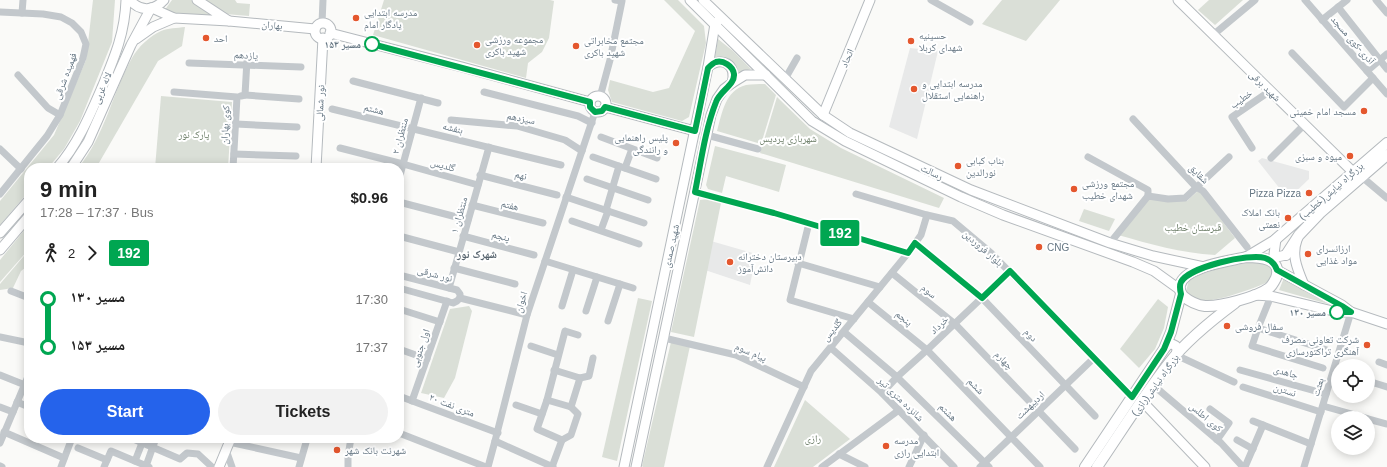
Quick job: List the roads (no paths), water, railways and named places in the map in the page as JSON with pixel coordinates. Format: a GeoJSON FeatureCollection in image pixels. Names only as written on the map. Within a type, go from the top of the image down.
{"type":"FeatureCollection","features":[{"type":"Feature","properties":{"kind":"highway","name":"بزرگراه نیایش(خطیب)"},"geometry":{"type":"LineString","coordinates":[[1276,239],[1387,143]]}},
{"type":"Feature","properties":{"kind":"highway","name":"بزرگراه نیایش(خطیب)"},"geometry":{"type":"LineString","coordinates":[[1286,255],[1299,235],[1320,213],[1387,155]]}},
{"type":"Feature","properties":{"kind":"highway","name":"بزرگراه نیایش(رازی)"},"geometry":{"type":"LineString","coordinates":[[1097,467],[1137,399],[1164,349],[1171,332],[1181,282],[1188,274],[1246,252],[1266,258],[1271,261],[1276,269]]}},
{"type":"Feature","properties":{"kind":"highway"},"geometry":{"type":"LineString","coordinates":[[1180,291],[1190,302],[1204,306],[1226,304],[1264,291],[1273,284],[1277,276],[1276,269]]}},
{"type":"Feature","properties":{"kind":"highway","name":"بزرگراه نیایش(رازی)"},"geometry":{"type":"LineString","coordinates":[[1085,467],[1137,399],[1153,386],[1176,355],[1213,320],[1242,298]]}},
{"type":"Feature","properties":{"kind":"main road","name":"لاله غربی"},"geometry":{"type":"LineString","coordinates":[[61,163],[74,146],[90,115],[114,58],[126,18],[126,0]]}},
{"type":"Feature","properties":{"kind":"main road","name":"بهاران"},"geometry":{"type":"LineString","coordinates":[[130,0],[139,7],[151,8],[174,18],[319,26]]}},
{"type":"Feature","properties":{"kind":"main road"},"geometry":{"type":"LineString","coordinates":[[151,8],[158,6],[164,0]]}},
{"type":"Feature","properties":{"kind":"main road","name":"بهاران"},"geometry":{"type":"LineString","coordinates":[[197,0],[229,21]]}},
{"type":"Feature","properties":{"kind":"main road","name":"رسالت"},"geometry":{"type":"LineString","coordinates":[[690,0],[718,21],[786,79],[823,115],[850,133],[971,190],[1110,243],[1164,259],[1204,267]]}},
{"type":"Feature","properties":{"kind":"main road","name":"رسالت"},"geometry":{"type":"LineString","coordinates":[[703,0],[718,21],[766,75],[812,121],[862,150],[961,197],[1003,215],[1154,271],[1180,291]]}},
{"type":"Feature","properties":{"kind":"main road","name":"اتحاد"},"geometry":{"type":"LineString","coordinates":[[823,115],[870,0]]}},
{"type":"Feature","properties":{"kind":"main road","name":"شهید برقی"},"geometry":{"type":"LineString","coordinates":[[1178,0],[1353,172]]}},
{"type":"Feature","properties":{"kind":"main road","name":"لاله غربی"},"geometry":{"type":"LineString","coordinates":[[74,163],[88,142],[131,45],[151,8]]}},
{"type":"Feature","properties":{"kind":"main road"},"geometry":{"type":"LineString","coordinates":[[131,45],[138,37],[153,27],[174,18]]}},
{"type":"Feature","properties":{"kind":"main road","name":"شهید صمدی"},"geometry":{"type":"LineString","coordinates":[[624,467],[718,21]]}},
{"type":"Feature","properties":{"kind":"main road"},"geometry":{"type":"LineString","coordinates":[[327,35],[328,26],[319,26],[317,36],[327,35],[462,67],[590,102]]}},
{"type":"Feature","properties":{"kind":"main road","name":"نور شمالی"},"geometry":{"type":"LineString","coordinates":[[316,163],[327,35]]}},
{"type":"Feature","properties":{"kind":"main road"},"geometry":{"type":"LineString","coordinates":[[708,68],[714,62],[728,64],[733,69],[734,75],[732,83]]}},
{"type":"Feature","properties":{"kind":"main road","name":"شهید صمدی"},"geometry":{"type":"LineString","coordinates":[[636,467],[711,115],[717,99],[724,89],[732,83],[745,75],[766,75]]}},
{"type":"Feature","properties":{"kind":"main road"},"geometry":{"type":"LineString","coordinates":[[600,96],[604,100],[605,107],[602,111],[595,112],[590,107],[590,102],[593,98],[600,96]]}},
{"type":"Feature","properties":{"kind":"main road"},"geometry":{"type":"LineString","coordinates":[[605,107],[695,131]]}},
{"type":"Feature","properties":{"kind":"main road"},"geometry":{"type":"LineString","coordinates":[[0,233],[24,206]]}},
{"type":"Feature","properties":{"kind":"main road"},"geometry":{"type":"LineString","coordinates":[[0,250],[24,222]]}},
{"type":"Feature","properties":{"kind":"main road"},"geometry":{"type":"LineString","coordinates":[[1299,235],[1294,253],[1296,264],[1304,285]]}},
{"type":"Feature","properties":{"kind":"main road"},"geometry":{"type":"LineString","coordinates":[[1246,252],[1276,239]]}},
{"type":"Feature","properties":{"kind":"main road"},"geometry":{"type":"LineString","coordinates":[[1276,239],[1274,254],[1277,256],[1286,255]]}},
{"type":"Feature","properties":{"kind":"main road"},"geometry":{"type":"LineString","coordinates":[[1286,255],[1276,269],[1351,312],[1387,324]]}},
{"type":"Feature","properties":{"kind":"main road"},"geometry":{"type":"LineString","coordinates":[[668,257],[673,263],[680,259]]}},
{"type":"Feature","properties":{"kind":"main road"},"geometry":{"type":"LineString","coordinates":[[1154,271],[1161,272],[1165,269],[1167,266],[1164,259]]}},
{"type":"Feature","properties":{"kind":"main road"},"geometry":{"type":"LineString","coordinates":[[664,277],[670,272],[674,273],[676,278]]}},
{"type":"Feature","properties":{"kind":"main road"},"geometry":{"type":"LineString","coordinates":[[1254,295],[1271,296],[1337,312],[1351,312]]}},
{"type":"Feature","properties":{"kind":"main road"},"geometry":{"type":"LineString","coordinates":[[1164,349],[1168,345],[1172,344],[1176,346],[1176,355]]}},
{"type":"Feature","properties":{"kind":"main road","name":"بلوار فروردین"},"geometry":{"type":"LineString","coordinates":[[1137,399],[1205,467]]}},
{"type":"Feature","properties":{"kind":"main road"},"geometry":{"type":"LineString","coordinates":[[219,467],[228,443]]}},
{"type":"Feature","properties":{"kind":"street"},"geometry":{"type":"LineString","coordinates":[[22,13],[23,0]]}},
{"type":"Feature","properties":{"kind":"street"},"geometry":{"type":"LineString","coordinates":[[319,26],[324,0]]}},
{"type":"Feature","properties":{"kind":"street"},"geometry":{"type":"LineString","coordinates":[[600,96],[610,60],[621,0]]}},
{"type":"Feature","properties":{"kind":"street"},"geometry":{"type":"LineString","coordinates":[[931,0],[970,22]]}},
{"type":"Feature","properties":{"kind":"street"},"geometry":{"type":"LineString","coordinates":[[1213,35],[1255,0]]}},
{"type":"Feature","properties":{"kind":"street","name":"آذری-کوی مسجد"},"geometry":{"type":"LineString","coordinates":[[1305,0],[1387,94]]}},
{"type":"Feature","properties":{"kind":"street"},"geometry":{"type":"LineString","coordinates":[[1322,20],[1347,0]]}},
{"type":"Feature","properties":{"kind":"street"},"geometry":{"type":"LineString","coordinates":[[1376,0],[1387,13]]}},
{"type":"Feature","properties":{"kind":"street"},"geometry":{"type":"LineString","coordinates":[[1338,7],[1387,69]]}},
{"type":"Feature","properties":{"kind":"street","name":"فهمیده شرقی"},"geometry":{"type":"LineString","coordinates":[[0,12],[43,14],[61,17],[72,23],[81,32],[86,44],[83,58],[60,115],[47,136],[25,163]]}},
{"type":"Feature","properties":{"kind":"street"},"geometry":{"type":"LineString","coordinates":[[1292,53],[1344,107],[1373,78]]}},
{"type":"Feature","properties":{"kind":"street"},"geometry":{"type":"LineString","coordinates":[[1367,71],[1387,54]]}},
{"type":"Feature","properties":{"kind":"street"},"geometry":{"type":"LineString","coordinates":[[786,79],[797,58]]}},
{"type":"Feature","properties":{"kind":"street"},"geometry":{"type":"LineString","coordinates":[[245,95],[247,62]]}},
{"type":"Feature","properties":{"kind":"street","name":"یازدهم"},"geometry":{"type":"LineString","coordinates":[[189,63],[247,62],[301,67]]}},
{"type":"Feature","properties":{"kind":"street"},"geometry":{"type":"LineString","coordinates":[[18,75],[48,108],[60,115]]}},
{"type":"Feature","properties":{"kind":"street"},"geometry":{"type":"LineString","coordinates":[[353,81],[438,103]]}},
{"type":"Feature","properties":{"kind":"street","name":"خطیب"},"geometry":{"type":"LineString","coordinates":[[1252,148],[1232,117],[1270,91]]}},
{"type":"Feature","properties":{"kind":"street","name":"کوی بهاران"},"geometry":{"type":"LineString","coordinates":[[174,92],[237,97],[233,163]]}},
{"type":"Feature","properties":{"kind":"street"},"geometry":{"type":"LineString","coordinates":[[484,92],[578,116],[592,123]]}},
{"type":"Feature","properties":{"kind":"street"},"geometry":{"type":"LineString","coordinates":[[237,97],[245,95],[299,99]]}},
{"type":"Feature","properties":{"kind":"street","name":"منتظران ۲"},"geometry":{"type":"LineString","coordinates":[[403,163],[421,98]]}},
{"type":"Feature","properties":{"kind":"street","name":"هشتم"},"geometry":{"type":"LineString","coordinates":[[332,109],[413,128]]}},
{"type":"Feature","properties":{"kind":"street","name":"اخوان"},"geometry":{"type":"LineString","coordinates":[[487,467],[498,433],[527,315],[595,112]]}},
{"type":"Feature","properties":{"kind":"street","name":"شقایق"},"geometry":{"type":"LineString","coordinates":[[1133,119],[1196,187],[1203,192],[1246,252]]}},
{"type":"Feature","properties":{"kind":"street","name":"سیزدهم"},"geometry":{"type":"LineString","coordinates":[[451,120],[517,126],[565,140],[582,151]]}},
{"type":"Feature","properties":{"kind":"street"},"geometry":{"type":"LineString","coordinates":[[236,124],[297,127]]}},
{"type":"Feature","properties":{"kind":"street"},"geometry":{"type":"LineString","coordinates":[[1271,158],[1304,124]]}},
{"type":"Feature","properties":{"kind":"street","name":"بنفشه"},"geometry":{"type":"LineString","coordinates":[[413,128],[488,147]]}},
{"type":"Feature","properties":{"kind":"street"},"geometry":{"type":"LineString","coordinates":[[707,135],[758,149]]}},
{"type":"Feature","properties":{"kind":"street"},"geometry":{"type":"LineString","coordinates":[[601,137],[657,158]]}},
{"type":"Feature","properties":{"kind":"street"},"geometry":{"type":"LineString","coordinates":[[488,147],[561,165]]}},
{"type":"Feature","properties":{"kind":"street","name":"منتظران ۱"},"geometry":{"type":"LineString","coordinates":[[448,288],[488,147]]}},
{"type":"Feature","properties":{"kind":"street"},"geometry":{"type":"LineString","coordinates":[[340,148],[399,163]]}},
{"type":"Feature","properties":{"kind":"street"},"geometry":{"type":"LineString","coordinates":[[0,149],[20,169]]}},
{"type":"Feature","properties":{"kind":"street"},"geometry":{"type":"LineString","coordinates":[[601,230],[613,188],[632,149]]}},
{"type":"Feature","properties":{"kind":"street"},"geometry":{"type":"LineString","coordinates":[[234,154],[296,156]]}},
{"type":"Feature","properties":{"kind":"street"},"geometry":{"type":"LineString","coordinates":[[593,157],[656,179]]}},
{"type":"Feature","properties":{"kind":"street"},"geometry":{"type":"LineString","coordinates":[[1088,157],[1148,190],[1148,196],[1110,243]]}},
{"type":"Feature","properties":{"kind":"street"},"geometry":{"type":"LineString","coordinates":[[1148,196],[1168,199],[1185,198],[1229,157]]}},
{"type":"Feature","properties":{"kind":"street","name":"فهمیده شرقی"},"geometry":{"type":"LineString","coordinates":[[0,194],[24,164]]}},
{"type":"Feature","properties":{"kind":"street","name":"گلدیس"},"geometry":{"type":"LineString","coordinates":[[404,164],[478,185]]}},
{"type":"Feature","properties":{"kind":"street","name":"نهم"},"geometry":{"type":"LineString","coordinates":[[480,175],[557,195]]}},
{"type":"Feature","properties":{"kind":"street"},"geometry":{"type":"LineString","coordinates":[[1362,177],[1387,198]]}},
{"type":"Feature","properties":{"kind":"street"},"geometry":{"type":"LineString","coordinates":[[587,179],[648,200]]}},
{"type":"Feature","properties":{"kind":"street"},"geometry":{"type":"LineString","coordinates":[[695,192],[809,223],[908,253]]}},
{"type":"Feature","properties":{"kind":"street","name":"بلوار فروردین"},"geometry":{"type":"LineString","coordinates":[[856,194],[953,222],[992,253],[1094,358],[1137,399]]}},
{"type":"Feature","properties":{"kind":"street"},"geometry":{"type":"LineString","coordinates":[[566,197],[644,223]]}},
{"type":"Feature","properties":{"kind":"street"},"geometry":{"type":"LineString","coordinates":[[404,203],[468,220]]}},
{"type":"Feature","properties":{"kind":"street","name":"هفتم"},"geometry":{"type":"LineString","coordinates":[[472,205],[543,224]]}},
{"type":"Feature","properties":{"kind":"street","name":"گلدیس"},"geometry":{"type":"LineString","coordinates":[[767,467],[811,371],[908,253],[921,235],[926,215]]}},
{"type":"Feature","properties":{"kind":"street"},"geometry":{"type":"LineString","coordinates":[[572,221],[639,244]]}},
{"type":"Feature","properties":{"kind":"street"},"geometry":{"type":"LineString","coordinates":[[809,223],[790,300],[854,319]]}},
{"type":"Feature","properties":{"kind":"street","name":"پنجم"},"geometry":{"type":"LineString","coordinates":[[463,236],[534,255]]}},
{"type":"Feature","properties":{"kind":"street"},"geometry":{"type":"LineString","coordinates":[[404,237],[459,252]]}},
{"type":"Feature","properties":{"kind":"street","name":"دوم"},"geometry":{"type":"LineString","coordinates":[[915,243],[982,298],[1095,416]]}},
{"type":"Feature","properties":{"kind":"street"},"geometry":{"type":"LineString","coordinates":[[545,261],[633,288]]}},
{"type":"Feature","properties":{"kind":"street"},"geometry":{"type":"LineString","coordinates":[[798,263],[880,287]]}},
{"type":"Feature","properties":{"kind":"street"},"geometry":{"type":"LineString","coordinates":[[454,268],[515,284]]}},
{"type":"Feature","properties":{"kind":"street"},"geometry":{"type":"LineString","coordinates":[[562,306],[573,270]]}},
{"type":"Feature","properties":{"kind":"street","name":"خرداد"},"geometry":{"type":"LineString","coordinates":[[882,393],[897,377],[1010,271]]}},
{"type":"Feature","properties":{"kind":"street","name":"سوم"},"geometry":{"type":"LineString","coordinates":[[892,273],[955,324]]}},
{"type":"Feature","properties":{"kind":"street","name":"نور شرقی"},"geometry":{"type":"LineString","coordinates":[[404,276],[457,290],[460,294],[460,298]]}},
{"type":"Feature","properties":{"kind":"street"},"geometry":{"type":"LineString","coordinates":[[586,311],[597,277]]}},
{"type":"Feature","properties":{"kind":"street"},"geometry":{"type":"LineString","coordinates":[[608,321],[620,284]]}},
{"type":"Feature","properties":{"kind":"street","name":"نور شرقی"},"geometry":{"type":"LineString","coordinates":[[404,289],[453,303],[460,298]]}},
{"type":"Feature","properties":{"kind":"street"},"geometry":{"type":"LineString","coordinates":[[10,291],[24,296]]}},
{"type":"Feature","properties":{"kind":"street"},"geometry":{"type":"LineString","coordinates":[[1271,296],[1252,346],[1323,368]]}},
{"type":"Feature","properties":{"kind":"street","name":"نور شرقی"},"geometry":{"type":"LineString","coordinates":[[460,298],[527,315]]}},
{"type":"Feature","properties":{"kind":"street","name":"اول جنوبی"},"geometry":{"type":"LineString","coordinates":[[412,400],[447,301]]}},
{"type":"Feature","properties":{"kind":"street","name":"پنجم"},"geometry":{"type":"LineString","coordinates":[[868,302],[927,350]]}},
{"type":"Feature","properties":{"kind":"street"},"geometry":{"type":"LineString","coordinates":[[404,311],[440,322]]}},
{"type":"Feature","properties":{"kind":"street","name":"بعثت"},"geometry":{"type":"LineString","coordinates":[[1338,359],[1351,312]]}},
{"type":"Feature","properties":{"kind":"street","name":"چهارم"},"geometry":{"type":"LineString","coordinates":[[955,324],[1038,411]]}},
{"type":"Feature","properties":{"kind":"street"},"geometry":{"type":"LineString","coordinates":[[1258,328],[1327,350]]}},
{"type":"Feature","properties":{"kind":"street"},"geometry":{"type":"LineString","coordinates":[[562,440],[537,429],[565,331],[578,334]]}},
{"type":"Feature","properties":{"kind":"street"},"geometry":{"type":"LineString","coordinates":[[844,332],[897,377]]}},
{"type":"Feature","properties":{"kind":"street"},"geometry":{"type":"LineString","coordinates":[[0,337],[24,342]]}},
{"type":"Feature","properties":{"kind":"street","name":"پیام سوم"},"geometry":{"type":"LineString","coordinates":[[664,338],[736,355],[804,387]]}},
{"type":"Feature","properties":{"kind":"street"},"geometry":{"type":"LineString","coordinates":[[531,346],[558,354]]}},
{"type":"Feature","properties":{"kind":"street","name":"شانزده متری تیر"},"geometry":{"type":"LineString","coordinates":[[831,348],[882,393],[954,467]]}},
{"type":"Feature","properties":{"kind":"street","name":"ششم"},"geometry":{"type":"LineString","coordinates":[[927,350],[1011,437]]}},
{"type":"Feature","properties":{"kind":"street"},"geometry":{"type":"LineString","coordinates":[[404,351],[426,359]]}},
{"type":"Feature","properties":{"kind":"street"},"geometry":{"type":"LineString","coordinates":[[1176,355],[1234,382]]}},
{"type":"Feature","properties":{"kind":"street"},"geometry":{"type":"LineString","coordinates":[[554,370],[580,378],[589,376],[593,358]]}},
{"type":"Feature","properties":{"kind":"street","name":"اردیبهشت"},"geometry":{"type":"LineString","coordinates":[[985,465],[1011,437],[1094,358]]}},
{"type":"Feature","properties":{"kind":"street"},"geometry":{"type":"LineString","coordinates":[[1379,362],[1387,365]]}},
{"type":"Feature","properties":{"kind":"street","name":"جاهدی"},"geometry":{"type":"LineString","coordinates":[[1240,370],[1326,394]]}},
{"type":"Feature","properties":{"kind":"street"},"geometry":{"type":"LineString","coordinates":[[0,375],[24,384]]}},
{"type":"Feature","properties":{"kind":"street","name":"هشتم"},"geometry":{"type":"LineString","coordinates":[[897,377],[985,465]]}},
{"type":"Feature","properties":{"kind":"street"},"geometry":{"type":"LineString","coordinates":[[571,406],[580,378]]}},
{"type":"Feature","properties":{"kind":"street","name":"بعثت"},"geometry":{"type":"LineString","coordinates":[[1304,467],[1331,381]]}},
{"type":"Feature","properties":{"kind":"street"},"geometry":{"type":"LineString","coordinates":[[1375,383],[1387,387]]}},
{"type":"Feature","properties":{"kind":"street","name":"کوی اطلس"},"geometry":{"type":"LineString","coordinates":[[1153,386],[1217,440],[1244,467],[1263,425]]}},
{"type":"Feature","properties":{"kind":"street"},"geometry":{"type":"LineString","coordinates":[[0,441],[24,387]]}},
{"type":"Feature","properties":{"kind":"street","name":"نسترن"},"geometry":{"type":"LineString","coordinates":[[1243,387],[1332,411]]}},
{"type":"Feature","properties":{"kind":"street","name":"۲۰ متری نفت"},"geometry":{"type":"LineString","coordinates":[[404,398],[498,433]]}},
{"type":"Feature","properties":{"kind":"street"},"geometry":{"type":"LineString","coordinates":[[495,442],[553,467],[562,440],[571,435],[578,414],[571,406],[546,400]]}},
{"type":"Feature","properties":{"kind":"street"},"geometry":{"type":"LineString","coordinates":[[18,402],[24,404]]}},
{"type":"Feature","properties":{"kind":"street"},"geometry":{"type":"LineString","coordinates":[[516,405],[542,414]]}},
{"type":"Feature","properties":{"kind":"street"},"geometry":{"type":"LineString","coordinates":[[0,407],[13,412]]}},
{"type":"Feature","properties":{"kind":"street"},"geometry":{"type":"LineString","coordinates":[[1210,409],[1229,423],[1217,440]]}},
{"type":"Feature","properties":{"kind":"street"},"geometry":{"type":"LineString","coordinates":[[822,467],[899,410]]}},
{"type":"Feature","properties":{"kind":"street"},"geometry":{"type":"LineString","coordinates":[[1038,411],[1075,450]]}},
{"type":"Feature","properties":{"kind":"street","name":"نسترن"},"geometry":{"type":"LineString","coordinates":[[1375,420],[1387,424]]}},
{"type":"Feature","properties":{"kind":"street"},"geometry":{"type":"LineString","coordinates":[[1253,421],[1311,444]]}},
{"type":"Feature","properties":{"kind":"street"},"geometry":{"type":"LineString","coordinates":[[4,432],[24,441]]}},
{"type":"Feature","properties":{"kind":"street"},"geometry":{"type":"LineString","coordinates":[[404,435],[487,467]]}},
{"type":"Feature","properties":{"kind":"street"},"geometry":{"type":"LineString","coordinates":[[909,467],[924,435]]}},
{"type":"Feature","properties":{"kind":"street"},"geometry":{"type":"LineString","coordinates":[[1011,437],[1040,467]]}},
{"type":"Feature","properties":{"kind":"street"},"geometry":{"type":"LineString","coordinates":[[1237,440],[1253,449]]}},
{"type":"Feature","properties":{"kind":"street"},"geometry":{"type":"LineString","coordinates":[[29,443],[64,458]]}},
{"type":"Feature","properties":{"kind":"street"},"geometry":{"type":"LineString","coordinates":[[60,467],[70,443]]}},
{"type":"Feature","properties":{"kind":"street"},"geometry":{"type":"LineString","coordinates":[[135,461],[142,443]]}},
{"type":"Feature","properties":{"kind":"street"},"geometry":{"type":"LineString","coordinates":[[147,443],[152,447],[180,459],[187,453],[198,454],[212,467]]}},
{"type":"Feature","properties":{"kind":"street"},"geometry":{"type":"LineString","coordinates":[[78,448],[106,464],[111,451],[147,466],[154,443]]}},
{"type":"Feature","properties":{"kind":"street"},"geometry":{"type":"LineString","coordinates":[[232,467],[228,443],[301,458]]}},
{"type":"Feature","properties":{"kind":"street"},"geometry":{"type":"LineString","coordinates":[[299,467],[306,443]]}},
{"type":"Feature","properties":{"kind":"street"},"geometry":{"type":"LineString","coordinates":[[348,466],[350,443]]}},
{"type":"Feature","properties":{"kind":"street"},"geometry":{"type":"LineString","coordinates":[[839,454],[865,467]]}},
{"type":"Feature","properties":{"kind":"place","name":"مدرسه ابتدایی یادگار امام"},"geometry":{"type":"Point","coordinates":[356,18]}},
{"type":"Feature","properties":{"kind":"place","name":"احد"},"geometry":{"type":"Point","coordinates":[206,38]}},
{"type":"Feature","properties":{"kind":"place","name":"حسینیه شهدای کربلا"},"geometry":{"type":"Point","coordinates":[911,41]}},
{"type":"Feature","properties":{"kind":"place","name":"مسیر ۱۵۳"},"geometry":{"type":"Point","coordinates":[372,44]}},
{"type":"Feature","properties":{"kind":"place","name":"مجموعه ورزشی شهید باکری"},"geometry":{"type":"Point","coordinates":[477,45]}},
{"type":"Feature","properties":{"kind":"place","name":"مجتمع مخابراتی شهید باکری"},"geometry":{"type":"Point","coordinates":[576,46]}},
{"type":"Feature","properties":{"kind":"place","name":"مدرسه ابتدایی و راهنمایی استقلال"},"geometry":{"type":"Point","coordinates":[914,89]}},
{"type":"Feature","properties":{"kind":"place","name":"مسجد امام خمینی"},"geometry":{"type":"Point","coordinates":[1364,111]}},
{"type":"Feature","properties":{"kind":"place","name":"پلیس راهنمایی و رانندگی"},"geometry":{"type":"Point","coordinates":[676,143]}},
{"type":"Feature","properties":{"kind":"place","name":"میوه و سبزی"},"geometry":{"type":"Point","coordinates":[1350,156]}},
{"type":"Feature","properties":{"kind":"place","name":"بناب کبابی نورالدین"},"geometry":{"type":"Point","coordinates":[958,166]}},
{"type":"Feature","properties":{"kind":"place","name":"مجتمع ورزشی شهدای خطیب"},"geometry":{"type":"Point","coordinates":[1074,189]}},
{"type":"Feature","properties":{"kind":"place","name":"Pizza Pizza"},"geometry":{"type":"Point","coordinates":[1309,193]}},
{"type":"Feature","properties":{"kind":"place","name":"بانک املاک نعمتی"},"geometry":{"type":"Point","coordinates":[1288,218]}},
{"type":"Feature","properties":{"kind":"place","name":"CNG"},"geometry":{"type":"Point","coordinates":[1039,247]}},
{"type":"Feature","properties":{"kind":"place","name":"ارزانسرای مواد غذایی"},"geometry":{"type":"Point","coordinates":[1308,254]}},
{"type":"Feature","properties":{"kind":"place","name":"دبیرستان دخترانه دانش‌آموز"},"geometry":{"type":"Point","coordinates":[730,262]}},
{"type":"Feature","properties":{"kind":"place","name":"مسیر ۱۳۰"},"geometry":{"type":"Point","coordinates":[1337,312]}},
{"type":"Feature","properties":{"kind":"place","name":"سفال فروشی"},"geometry":{"type":"Point","coordinates":[1227,326]}},
{"type":"Feature","properties":{"kind":"place","name":"شرکت تعاونی مصرف آهنگری تراکتورسازی"},"geometry":{"type":"Point","coordinates":[1367,345]}},
{"type":"Feature","properties":{"kind":"place","name":"مدرسه ابتدایی رازی"},"geometry":{"type":"Point","coordinates":[886,446]}},
{"type":"Feature","properties":{"kind":"place","name":"شهرنت بانک شهر"},"geometry":{"type":"Point","coordinates":[337,450]}},
{"type":"Feature","properties":{"kind":"district","name":"شهرک نور"},"geometry":{"type":"Point","coordinates":[477,254]}},
{"type":"Feature","properties":{"kind":"park label","name":"پارک نور"},"geometry":{"type":"Point","coordinates":[194,134]}},
{"type":"Feature","properties":{"kind":"park label","name":"شهربازی پردیس"},"geometry":{"type":"Point","coordinates":[788,138]}},
{"type":"Feature","properties":{"kind":"park label","name":"قبرستان خطیب"},"geometry":{"type":"Point","coordinates":[1193,227]}},
{"type":"Feature","properties":{"kind":"park label","name":"رازی"},"geometry":{"type":"Point","coordinates":[813,438]}}]}
